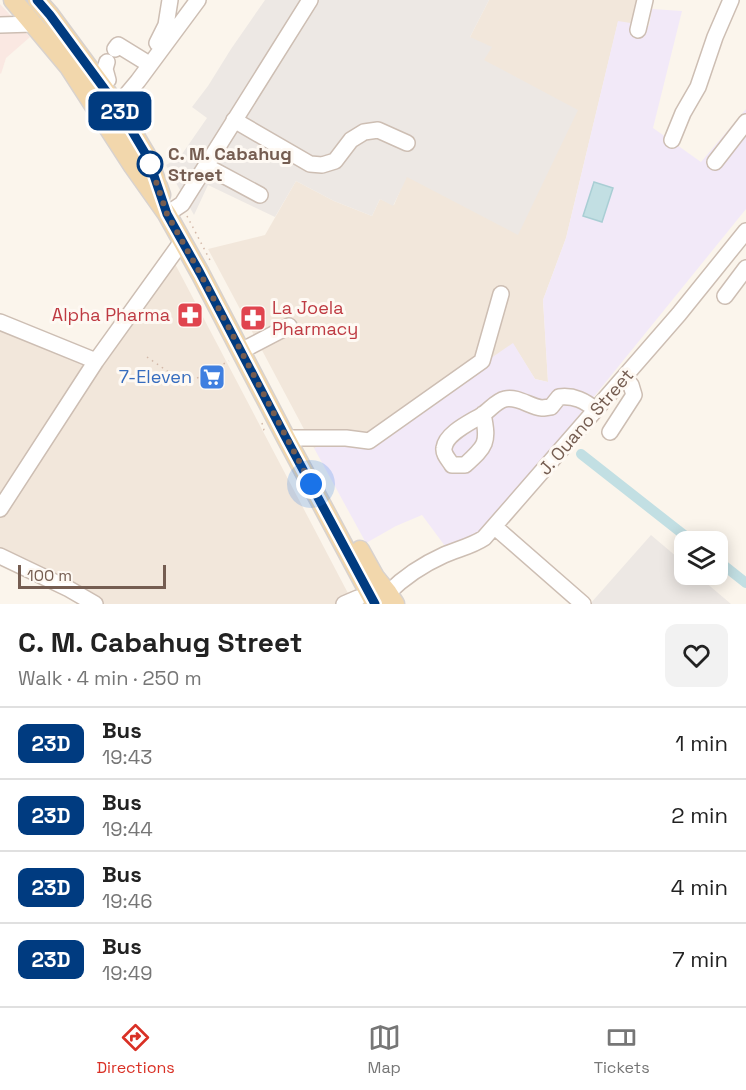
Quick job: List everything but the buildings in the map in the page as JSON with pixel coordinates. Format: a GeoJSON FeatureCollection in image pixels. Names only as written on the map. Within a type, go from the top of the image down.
{"type":"FeatureCollection","features":[{"type":"Feature","properties":{"kind":"main road"},"geometry":{"type":"LineString","coordinates":[[14,0],[69,67],[183,240],[200,273],[235,356],[286,438],[374,598]]}},
{"type":"Feature","properties":{"kind":"main road"},"geometry":{"type":"LineString","coordinates":[[37,0],[102,85],[120,102],[148,158],[167,214]]}},
{"type":"Feature","properties":{"kind":"main road"},"geometry":{"type":"LineString","coordinates":[[200,273],[196,287],[276,435],[374,598]]}},
{"type":"Feature","properties":{"kind":"street"},"geometry":{"type":"LineString","coordinates":[[120,102],[124,89],[158,42],[166,25],[170,0]]}},
{"type":"Feature","properties":{"kind":"street"},"geometry":{"type":"LineString","coordinates":[[101,115],[120,102],[198,0]]}},
{"type":"Feature","properties":{"kind":"street"},"geometry":{"type":"LineString","coordinates":[[167,214],[182,204],[310,0]]}},
{"type":"Feature","properties":{"kind":"street"},"geometry":{"type":"LineString","coordinates":[[638,30],[645,0]]}},
{"type":"Feature","properties":{"kind":"street"},"geometry":{"type":"LineString","coordinates":[[672,140],[683,113],[698,87],[715,37],[731,0]]}},
{"type":"Feature","properties":{"kind":"street"},"geometry":{"type":"LineString","coordinates":[[0,25],[33,24]]}},
{"type":"Feature","properties":{"kind":"street"},"geometry":{"type":"LineString","coordinates":[[102,85],[108,80],[105,69],[118,45],[144,61]]}},
{"type":"Feature","properties":{"kind":"street"},"geometry":{"type":"LineString","coordinates":[[234,120],[310,164],[322,165],[335,161],[351,140],[364,132],[378,130],[407,143]]}},
{"type":"Feature","properties":{"kind":"street"},"geometry":{"type":"LineString","coordinates":[[715,162],[746,122]]}},
{"type":"Feature","properties":{"kind":"street"},"geometry":{"type":"LineString","coordinates":[[206,166],[260,195]]}},
{"type":"Feature","properties":{"kind":"street","name":"J. Ouano Street"},"geometry":{"type":"LineString","coordinates":[[374,598],[445,555],[484,538],[744,237]]}},
{"type":"Feature","properties":{"kind":"street"},"geometry":{"type":"LineString","coordinates":[[0,509],[96,361],[183,240]]}},
{"type":"Feature","properties":{"kind":"street"},"geometry":{"type":"LineString","coordinates":[[725,296],[746,268]]}},
{"type":"Feature","properties":{"kind":"street"},"geometry":{"type":"LineString","coordinates":[[286,438],[346,438],[369,441],[482,361],[501,294]]}},
{"type":"Feature","properties":{"kind":"street"},"geometry":{"type":"LineString","coordinates":[[0,322],[96,361]]}},
{"type":"Feature","properties":{"kind":"street"},"geometry":{"type":"LineString","coordinates":[[235,356],[289,326]]}},
{"type":"Feature","properties":{"kind":"street"},"geometry":{"type":"LineString","coordinates":[[610,432],[634,395],[631,385],[624,378]]}},
{"type":"Feature","properties":{"kind":"street"},"geometry":{"type":"LineString","coordinates":[[483,414],[506,399],[515,399],[541,408],[551,407],[559,397],[569,396],[596,410]]}},
{"type":"Feature","properties":{"kind":"street"},"geometry":{"type":"LineString","coordinates":[[495,527],[583,604]]}},
{"type":"Feature","properties":{"kind":"street"},"geometry":{"type":"LineString","coordinates":[[0,556],[95,604]]}},
{"type":"Feature","properties":{"kind":"path"},"geometry":{"type":"LineString","coordinates":[[147,357],[186,384],[235,356]]}},
{"type":"Feature","properties":{"kind":"shaded area"},"geometry":{"type":"Polygon","coordinates":[[[265,0],[489,0],[470,37],[492,47],[484,60],[578,110],[518,235],[407,177],[393,206],[380,199],[372,216],[334,201],[296,181],[275,217],[208,185],[194,215],[166,165],[180,157],[207,118],[192,107],[265,0]]]}},
{"type":"Feature","properties":{"kind":"shaded area"},"geometry":{"type":"Polygon","coordinates":[[[489,0],[643,0],[637,24],[618,22],[566,238],[543,300],[548,382],[535,379],[513,344],[369,442],[341,439],[314,448],[208,249],[265,235],[296,181],[334,201],[372,216],[380,199],[394,205],[406,176],[484,60],[470,37],[489,0]]]}},
{"type":"Feature","properties":{"kind":"shaded area"},"geometry":{"type":"Polygon","coordinates":[[[0,4],[30,37],[6,58],[1,74],[0,73],[0,4]]]}},
{"type":"Feature","properties":{"kind":"shaded area"},"geometry":{"type":"Polygon","coordinates":[[[652,9],[682,11],[653,128],[701,162],[746,109],[746,209],[481,536],[445,546],[422,515],[366,543],[314,448],[341,439],[369,442],[513,343],[535,379],[548,382],[543,300],[566,238],[618,21],[649,26],[652,9]]]}},
{"type":"Feature","properties":{"kind":"shaded area"},"geometry":{"type":"Polygon","coordinates":[[[173,260],[350,597],[341,604],[91,604],[0,556],[0,515],[173,260]]]}},
{"type":"Feature","properties":{"kind":"shaded area"},"geometry":{"type":"Polygon","coordinates":[[[0,323],[86,363],[0,495],[0,323]]]}},
{"type":"Feature","properties":{"kind":"shaded area"},"geometry":{"type":"Polygon","coordinates":[[[651,535],[674,555],[674,585],[709,585],[731,604],[590,604],[651,535]]]}},
{"type":"Feature","properties":{"kind":"water"},"geometry":{"type":"Polygon","coordinates":[[[594,182],[613,188],[602,222],[583,216],[594,182]]]}},
{"type":"Feature","properties":{"kind":"waterway"},"geometry":{"type":"LineString","coordinates":[[581,454],[679,531]]}},
{"type":"Feature","properties":{"kind":"waterway"},"geometry":{"type":"LineString","coordinates":[[728,569],[746,583]]}},
{"type":"Feature","properties":{"kind":"bus line","name":"23D"},"geometry":{"type":"LineString","coordinates":[[37,0],[117,106],[148,158],[167,214],[375,604]]}},
{"type":"Feature","properties":{"kind":"place","name":"C. M. Cabahug Street"},"geometry":{"type":"Point","coordinates":[150,164]}},
{"type":"Feature","properties":{"kind":"place","name":"Alpha Pharma"},"geometry":{"type":"Point","coordinates":[190,315]}},
{"type":"Feature","properties":{"kind":"place","name":"La Joela Pharmacy"},"geometry":{"type":"Point","coordinates":[253,318]}},
{"type":"Feature","properties":{"kind":"place","name":"7-Eleven"},"geometry":{"type":"Point","coordinates":[212,377]}},
{"type":"Feature","properties":{"kind":"route"},"geometry":{"type":"LineString","coordinates":[[150,164],[148,158],[167,214],[311,484]]}}]}
